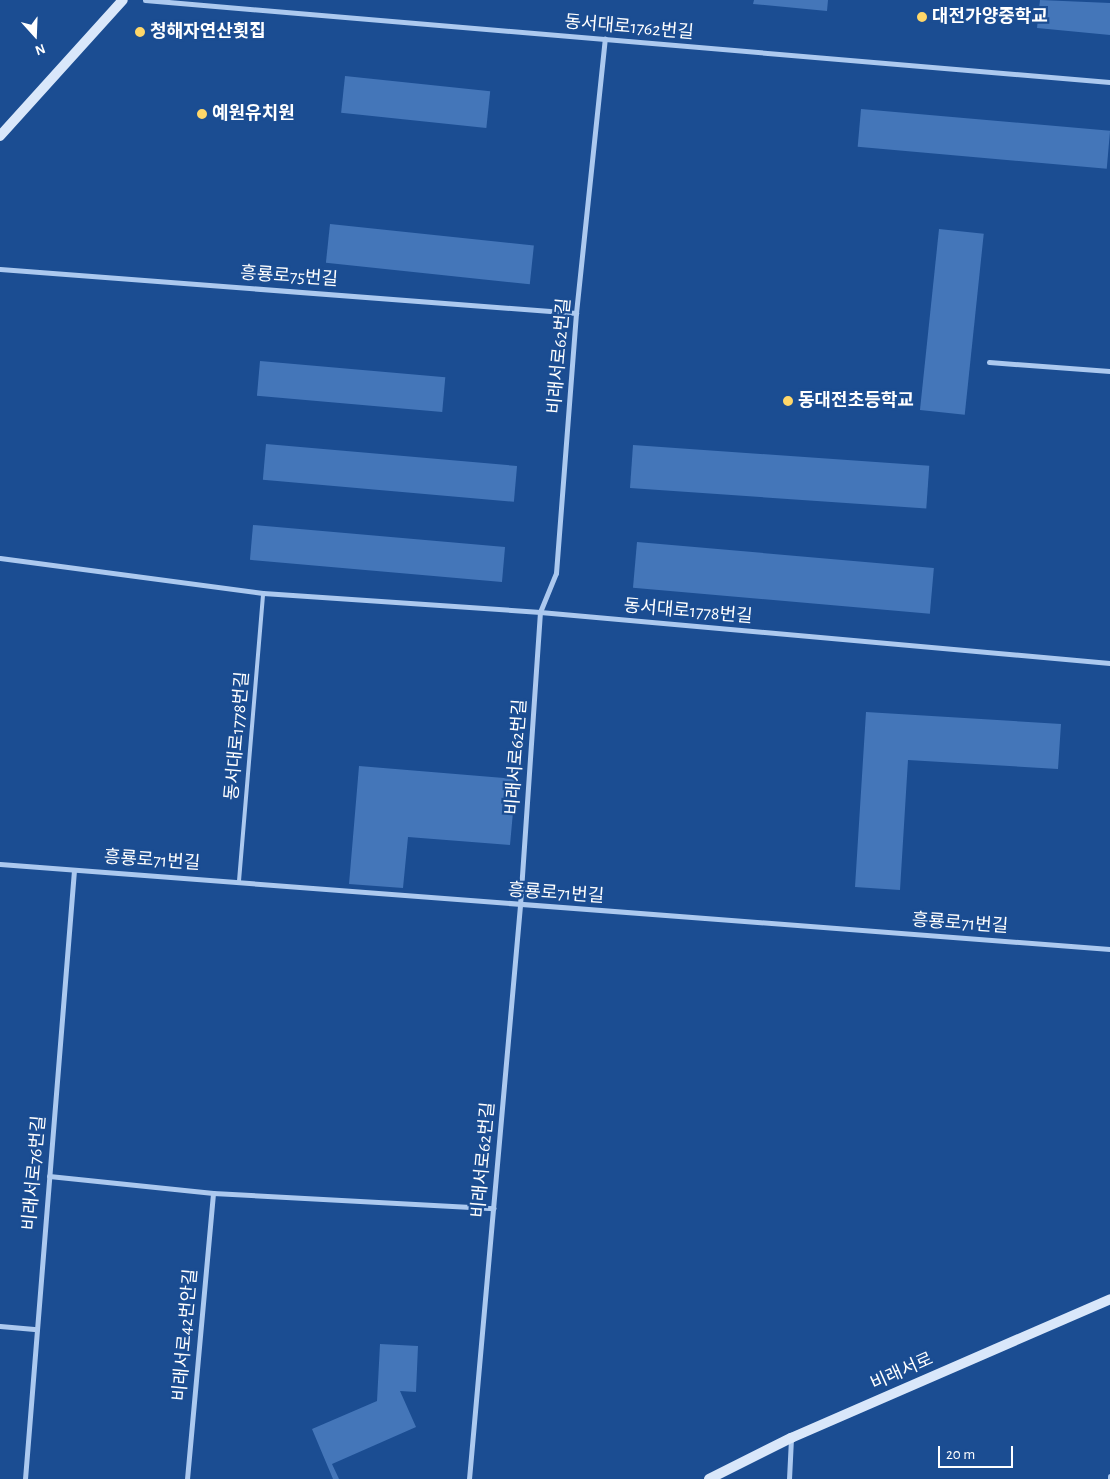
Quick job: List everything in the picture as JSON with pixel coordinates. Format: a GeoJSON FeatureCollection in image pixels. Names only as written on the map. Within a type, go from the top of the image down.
{"type":"FeatureCollection","features":[{"type":"Feature","properties":{"kind":"street"},"geometry":{"type":"LineString","coordinates":[[0,136],[123,0]]}},
{"type":"Feature","properties":{"kind":"street","name":"동서대로1762번길"},"geometry":{"type":"LineString","coordinates":[[145,0],[1110,82]]}},
{"type":"Feature","properties":{"kind":"street","name":"비래서로62번길"},"geometry":{"type":"LineString","coordinates":[[469,1479],[520,905],[540,612],[556,573],[576,313],[605,39]]}},
{"type":"Feature","properties":{"kind":"street","name":"흥룡로75번길"},"geometry":{"type":"LineString","coordinates":[[0,269],[576,313]]}},
{"type":"Feature","properties":{"kind":"street"},"geometry":{"type":"LineString","coordinates":[[989,362],[1110,371]]}},
{"type":"Feature","properties":{"kind":"street","name":"동서대로1778번길"},"geometry":{"type":"LineString","coordinates":[[0,558],[263,593],[540,612],[1110,663]]}},
{"type":"Feature","properties":{"kind":"street","name":"흥룡로71번길"},"geometry":{"type":"LineString","coordinates":[[0,864],[1110,949]]}},
{"type":"Feature","properties":{"kind":"street","name":"비래서로76번길"},"geometry":{"type":"LineString","coordinates":[[25,1479],[74,870]]}},
{"type":"Feature","properties":{"kind":"street"},"geometry":{"type":"LineString","coordinates":[[49,1176],[213,1193],[494,1208]]}},
{"type":"Feature","properties":{"kind":"street","name":"비래서로42번안길"},"geometry":{"type":"LineString","coordinates":[[187,1479],[213,1193]]}},
{"type":"Feature","properties":{"kind":"street","name":"비래서로"},"geometry":{"type":"LineString","coordinates":[[709,1479],[791,1438],[1110,1299]]}},
{"type":"Feature","properties":{"kind":"street"},"geometry":{"type":"LineString","coordinates":[[0,1326],[37,1329]]}},
{"type":"Feature","properties":{"kind":"street"},"geometry":{"type":"LineString","coordinates":[[789,1479],[791,1438]]}},
{"type":"Feature","properties":{"kind":"lane","name":"동서대로1778번길"},"geometry":{"type":"LineString","coordinates":[[239,882],[263,593]]}},
{"type":"Feature","properties":{"kind":"building"},"geometry":{"type":"Polygon","coordinates":[[[754,0],[828,0],[827,11],[753,4],[754,0]]]}},
{"type":"Feature","properties":{"kind":"building"},"geometry":{"type":"Polygon","coordinates":[[[1040,0],[1110,3],[1110,35],[1037,28],[1040,0]]]}},
{"type":"Feature","properties":{"kind":"building"},"geometry":{"type":"Polygon","coordinates":[[[345,76],[490,91],[486,128],[341,113],[345,76]]]}},
{"type":"Feature","properties":{"kind":"building"},"geometry":{"type":"Polygon","coordinates":[[[861,109],[1110,131],[1107,169],[858,147],[861,109]]]}},
{"type":"Feature","properties":{"kind":"building"},"geometry":{"type":"Polygon","coordinates":[[[330,224],[534,245],[530,284],[326,263],[330,224]]]}},
{"type":"Feature","properties":{"kind":"building"},"geometry":{"type":"Polygon","coordinates":[[[939,229],[984,234],[965,415],[920,410],[939,229]]]}},
{"type":"Feature","properties":{"kind":"building"},"geometry":{"type":"Polygon","coordinates":[[[260,361],[445,377],[442,412],[257,396],[260,361]]]}},
{"type":"Feature","properties":{"kind":"building"},"geometry":{"type":"Polygon","coordinates":[[[266,444],[517,466],[514,502],[263,480],[266,444]]]}},
{"type":"Feature","properties":{"kind":"building"},"geometry":{"type":"Polygon","coordinates":[[[633,445],[929,466],[926,509],[630,488],[633,445]]]}},
{"type":"Feature","properties":{"kind":"building"},"geometry":{"type":"Polygon","coordinates":[[[253,525],[505,547],[502,582],[250,560],[253,525]]]}},
{"type":"Feature","properties":{"kind":"building"},"geometry":{"type":"Polygon","coordinates":[[[637,542],[934,568],[930,614],[633,588],[637,542]]]}},
{"type":"Feature","properties":{"kind":"building"},"geometry":{"type":"Polygon","coordinates":[[[866,712],[1061,724],[1058,769],[908,760],[900,890],[855,887],[866,712]]]}},
{"type":"Feature","properties":{"kind":"building"},"geometry":{"type":"Polygon","coordinates":[[[359,766],[516,779],[510,845],[408,837],[403,888],[349,884],[359,766]]]}},
{"type":"Feature","properties":{"kind":"building"},"geometry":{"type":"Polygon","coordinates":[[[380,1344],[418,1346],[416,1392],[400,1391],[416,1427],[332,1464],[339,1479],[333,1479],[312,1429],[377,1401],[380,1344]]]}},
{"type":"Feature","properties":{"kind":"place","name":"대전가양중학교"},"geometry":{"type":"Point","coordinates":[922,17]}},
{"type":"Feature","properties":{"kind":"place","name":"청해자연산횟집"},"geometry":{"type":"Point","coordinates":[140,32]}},
{"type":"Feature","properties":{"kind":"place","name":"예원유치원"},"geometry":{"type":"Point","coordinates":[202,114]}},
{"type":"Feature","properties":{"kind":"place","name":"동대전초등학교"},"geometry":{"type":"Point","coordinates":[788,401]}}]}
